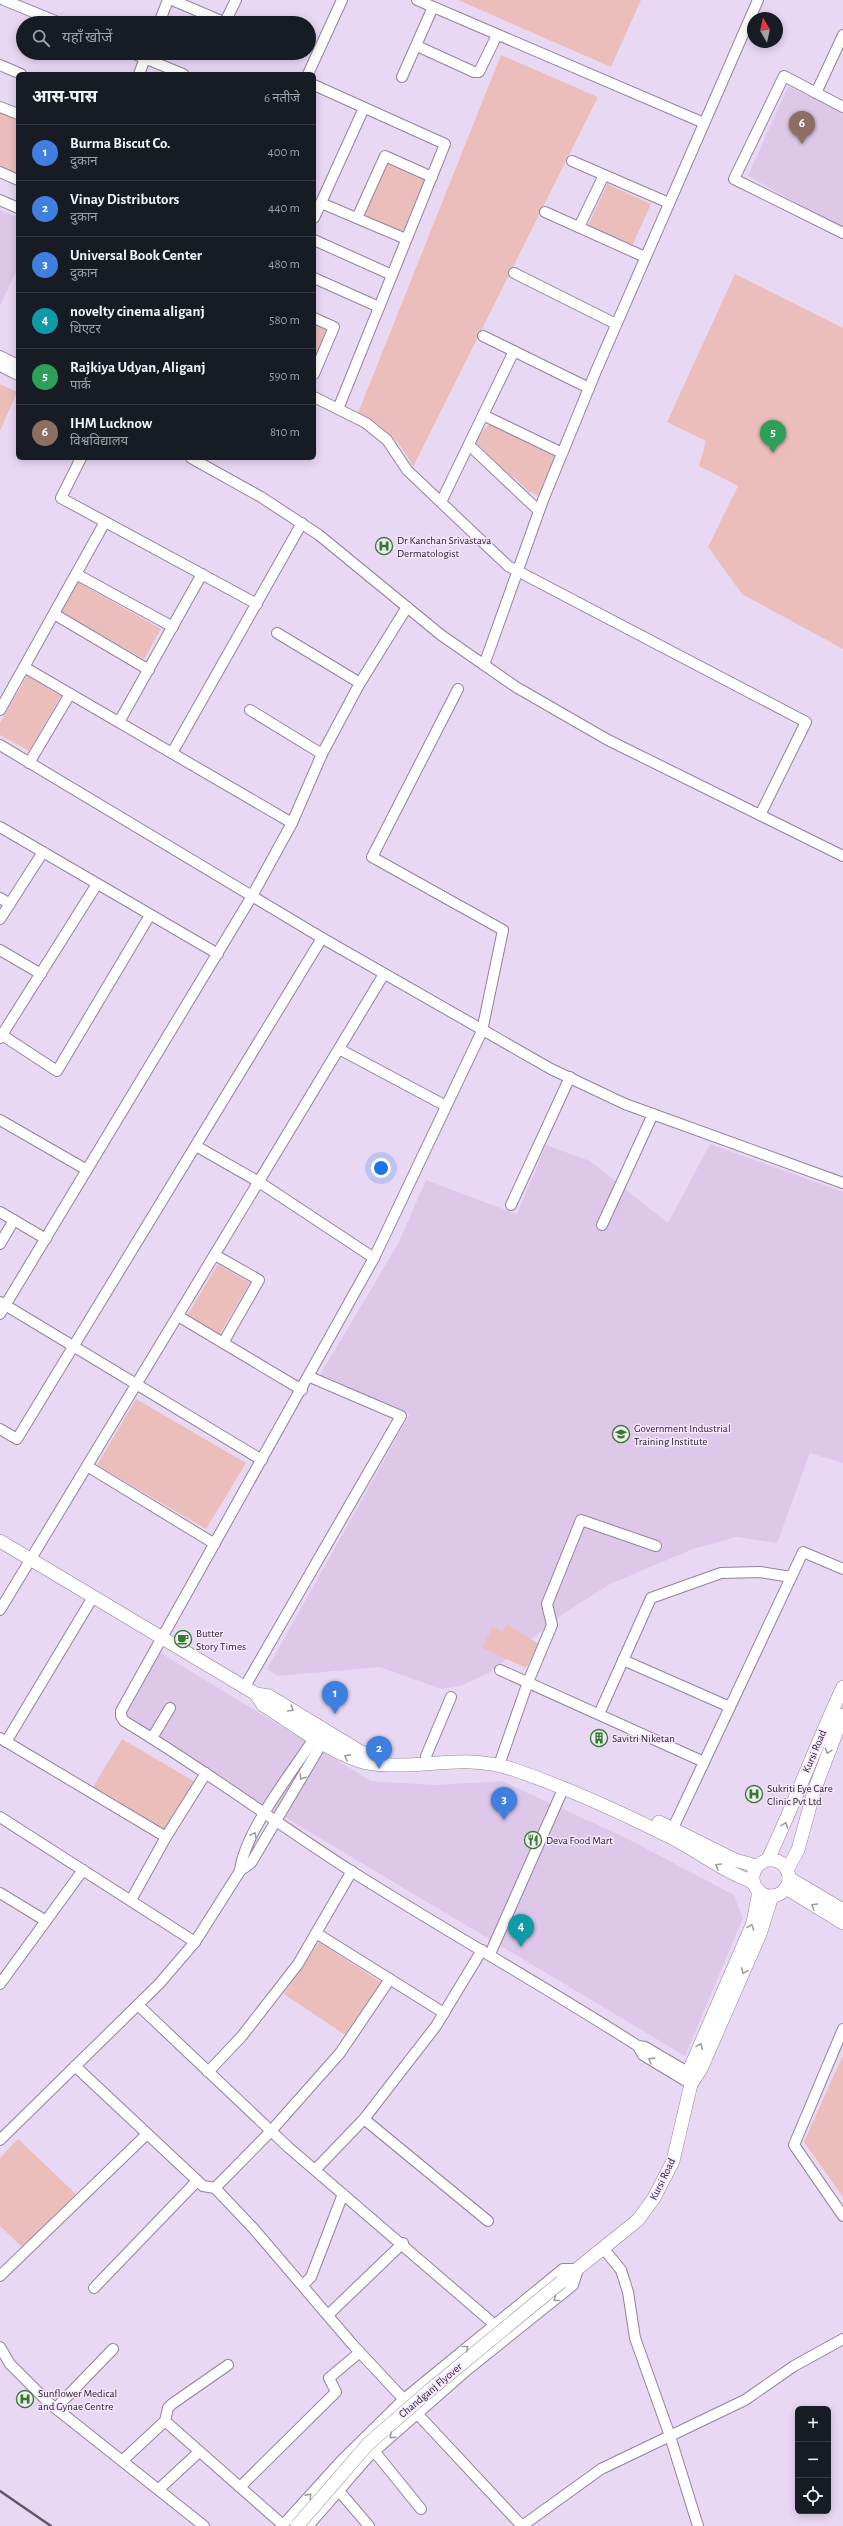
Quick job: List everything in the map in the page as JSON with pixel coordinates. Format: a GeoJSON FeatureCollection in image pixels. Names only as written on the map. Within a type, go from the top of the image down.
{"type":"FeatureCollection","features":[{"type":"Feature","properties":{"kind":"main road"},"geometry":{"type":"LineString","coordinates":[[0,1541],[250,1691],[269,1696],[351,1760],[374,1764],[395,1765],[465,1760],[500,1761],[564,1787],[669,1836],[772,1896],[780,1893],[787,1879]]}},
{"type":"Feature","properties":{"kind":"main road","name":"Kursi Road"},"geometry":{"type":"LineString","coordinates":[[768,1860],[782,1832],[820,1734],[843,1687]]}},
{"type":"Feature","properties":{"kind":"main road","name":"Kursi Road"},"geometry":{"type":"LineString","coordinates":[[787,1879],[798,1850],[814,1791],[843,1715]]}},
{"type":"Feature","properties":{"kind":"main road"},"geometry":{"type":"LineString","coordinates":[[322,1737],[382,1759],[467,1754],[500,1761],[673,1828],[735,1860],[756,1866],[768,1860],[776,1860],[787,1879],[843,1923]]}},
{"type":"Feature","properties":{"kind":"main road"},"geometry":{"type":"LineString","coordinates":[[756,1866],[756,1887]]}},
{"type":"Feature","properties":{"kind":"main road"},"geometry":{"type":"LineString","coordinates":[[787,1879],[843,1910]]}},
{"type":"Feature","properties":{"kind":"main road","name":"Kursi Road"},"geometry":{"type":"LineString","coordinates":[[578,2268],[638,2220],[654,2198],[672,2161],[691,2079],[691,2066],[753,1923],[756,1887]]}},
{"type":"Feature","properties":{"kind":"main road","name":"Kursi Road"},"geometry":{"type":"LineString","coordinates":[[691,2079],[701,2069],[760,1934],[772,1896]]}},
{"type":"Feature","properties":{"kind":"main road","name":"Chandganj Flyover"},"geometry":{"type":"LineString","coordinates":[[297,2526],[368,2444],[430,2390],[578,2268]]}},
{"type":"Feature","properties":{"kind":"street"},"geometry":{"type":"LineString","coordinates":[[0,7],[4,0],[43,16]]}},
{"type":"Feature","properties":{"kind":"street"},"geometry":{"type":"LineString","coordinates":[[162,16],[168,0]]}},
{"type":"Feature","properties":{"kind":"street"},"geometry":{"type":"LineString","coordinates":[[172,0],[210,16]]}},
{"type":"Feature","properties":{"kind":"street"},"geometry":{"type":"LineString","coordinates":[[229,16],[236,0]]}},
{"type":"Feature","properties":{"kind":"street"},"geometry":{"type":"LineString","coordinates":[[316,57],[342,0]]}},
{"type":"Feature","properties":{"kind":"street"},"geometry":{"type":"LineString","coordinates":[[417,0],[704,124]]}},
{"type":"Feature","properties":{"kind":"street"},"geometry":{"type":"LineString","coordinates":[[484,665],[539,511],[588,388],[758,0]]}},
{"type":"Feature","properties":{"kind":"street"},"geometry":{"type":"LineString","coordinates":[[402,77],[433,7]]}},
{"type":"Feature","properties":{"kind":"street"},"geometry":{"type":"LineString","coordinates":[[416,46],[474,72],[479,72],[498,35]]}},
{"type":"Feature","properties":{"kind":"street"},"geometry":{"type":"LineString","coordinates":[[816,93],[843,35]]}},
{"type":"Feature","properties":{"kind":"street"},"geometry":{"type":"LineString","coordinates":[[140,72],[144,60]]}},
{"type":"Feature","properties":{"kind":"street"},"geometry":{"type":"LineString","coordinates":[[154,60],[179,72]]}},
{"type":"Feature","properties":{"kind":"street"},"geometry":{"type":"LineString","coordinates":[[309,72],[314,60]]}},
{"type":"Feature","properties":{"kind":"street"},"geometry":{"type":"LineString","coordinates":[[0,65],[16,72]]}},
{"type":"Feature","properties":{"kind":"street"},"geometry":{"type":"LineString","coordinates":[[843,107],[784,76],[734,179],[843,233]]}},
{"type":"Feature","properties":{"kind":"street"},"geometry":{"type":"LineString","coordinates":[[316,86],[445,144],[338,409]]}},
{"type":"Feature","properties":{"kind":"street"},"geometry":{"type":"LineString","coordinates":[[0,108],[16,113]]}},
{"type":"Feature","properties":{"kind":"street"},"geometry":{"type":"LineString","coordinates":[[316,214],[364,108]]}},
{"type":"Feature","properties":{"kind":"street"},"geometry":{"type":"LineString","coordinates":[[356,218],[385,156],[432,177]]}},
{"type":"Feature","properties":{"kind":"street"},"geometry":{"type":"LineString","coordinates":[[572,162],[669,203]]}},
{"type":"Feature","properties":{"kind":"street"},"geometry":{"type":"LineString","coordinates":[[0,172],[16,178]]}},
{"type":"Feature","properties":{"kind":"street"},"geometry":{"type":"LineString","coordinates":[[578,227],[604,175]]}},
{"type":"Feature","properties":{"kind":"street"},"geometry":{"type":"LineString","coordinates":[[0,200],[16,207]]}},
{"type":"Feature","properties":{"kind":"street"},"geometry":{"type":"LineString","coordinates":[[321,203],[406,239]]}},
{"type":"Feature","properties":{"kind":"street"},"geometry":{"type":"LineString","coordinates":[[545,212],[645,257]]}},
{"type":"Feature","properties":{"kind":"street"},"geometry":{"type":"LineString","coordinates":[[316,241],[392,275]]}},
{"type":"Feature","properties":{"kind":"street"},"geometry":{"type":"LineString","coordinates":[[514,273],[616,324]]}},
{"type":"Feature","properties":{"kind":"street"},"geometry":{"type":"LineString","coordinates":[[316,279],[379,307]]}},
{"type":"Feature","properties":{"kind":"street"},"geometry":{"type":"LineString","coordinates":[[316,319],[334,327],[316,369]]}},
{"type":"Feature","properties":{"kind":"street"},"geometry":{"type":"LineString","coordinates":[[483,336],[588,388]]}},
{"type":"Feature","properties":{"kind":"street"},"geometry":{"type":"LineString","coordinates":[[441,502],[514,351]]}},
{"type":"Feature","properties":{"kind":"street"},"geometry":{"type":"LineString","coordinates":[[0,356],[16,364]]}},
{"type":"Feature","properties":{"kind":"street"},"geometry":{"type":"LineString","coordinates":[[0,366],[16,374]]}},
{"type":"Feature","properties":{"kind":"street"},"geometry":{"type":"LineString","coordinates":[[316,398],[366,423],[387,440],[407,470],[508,566],[806,722],[760,815]]}},
{"type":"Feature","properties":{"kind":"street"},"geometry":{"type":"LineString","coordinates":[[483,415],[562,453]]}},
{"type":"Feature","properties":{"kind":"street"},"geometry":{"type":"LineString","coordinates":[[469,445],[539,511]]}},
{"type":"Feature","properties":{"kind":"street"},"geometry":{"type":"LineString","coordinates":[[80,460],[61,498],[257,604]]}},
{"type":"Feature","properties":{"kind":"street"},"geometry":{"type":"LineString","coordinates":[[195,460],[261,497],[302,523],[441,635],[516,687],[608,740],[843,856]]}},
{"type":"Feature","properties":{"kind":"street"},"geometry":{"type":"LineString","coordinates":[[0,710],[105,522]]}},
{"type":"Feature","properties":{"kind":"street"},"geometry":{"type":"LineString","coordinates":[[172,753],[302,523]]}},
{"type":"Feature","properties":{"kind":"street"},"geometry":{"type":"LineString","coordinates":[[76,574],[173,627]]}},
{"type":"Feature","properties":{"kind":"street"},"geometry":{"type":"LineString","coordinates":[[119,722],[202,574]]}},
{"type":"Feature","properties":{"kind":"street"},"geometry":{"type":"LineString","coordinates":[[262,1460],[74,1347],[2,1307],[46,1239],[252,896],[292,823],[322,754],[360,684],[407,607]]}},
{"type":"Feature","properties":{"kind":"street"},"geometry":{"type":"LineString","coordinates":[[54,614],[149,670]]}},
{"type":"Feature","properties":{"kind":"street"},"geometry":{"type":"LineString","coordinates":[[277,634],[360,684]]}},
{"type":"Feature","properties":{"kind":"street"},"geometry":{"type":"LineString","coordinates":[[24,667],[292,823]]}},
{"type":"Feature","properties":{"kind":"street"},"geometry":{"type":"LineString","coordinates":[[458,689],[372,857],[503,930],[482,1030],[374,1258],[310,1377],[121,1711],[121,1716],[124,1722],[152,1738],[206,1773],[264,1814],[352,1871],[638,2046],[642,2054],[691,2079]]}},
{"type":"Feature","properties":{"kind":"street"},"geometry":{"type":"LineString","coordinates":[[29,763],[70,694]]}},
{"type":"Feature","properties":{"kind":"street"},"geometry":{"type":"LineString","coordinates":[[250,710],[322,754]]}},
{"type":"Feature","properties":{"kind":"street"},"geometry":{"type":"LineString","coordinates":[[0,745],[322,938],[482,1030],[570,1078],[625,1104],[843,1183]]}},
{"type":"Feature","properties":{"kind":"street"},"geometry":{"type":"LineString","coordinates":[[0,827],[218,954]]}},
{"type":"Feature","properties":{"kind":"street"},"geometry":{"type":"LineString","coordinates":[[0,919],[43,852]]}},
{"type":"Feature","properties":{"kind":"street"},"geometry":{"type":"LineString","coordinates":[[97,884],[41,974],[2,1032],[57,1072],[150,915]]}},
{"type":"Feature","properties":{"kind":"street"},"geometry":{"type":"LineString","coordinates":[[0,898],[10,904]]}},
{"type":"Feature","properties":{"kind":"street"},"geometry":{"type":"LineString","coordinates":[[0,1429],[16,1439],[74,1347],[322,938]]}},
{"type":"Feature","properties":{"kind":"street"},"geometry":{"type":"LineString","coordinates":[[0,950],[41,974]]}},
{"type":"Feature","properties":{"kind":"street"},"geometry":{"type":"LineString","coordinates":[[0,1610],[384,974]]}},
{"type":"Feature","properties":{"kind":"street"},"geometry":{"type":"LineString","coordinates":[[339,1049],[446,1106]]}},
{"type":"Feature","properties":{"kind":"street"},"geometry":{"type":"LineString","coordinates":[[510,1204],[570,1078]]}},
{"type":"Feature","properties":{"kind":"street"},"geometry":{"type":"LineString","coordinates":[[602,1225],[653,1114]]}},
{"type":"Feature","properties":{"kind":"street"},"geometry":{"type":"LineString","coordinates":[[0,1120],[87,1170]]}},
{"type":"Feature","properties":{"kind":"street"},"geometry":{"type":"LineString","coordinates":[[196,1146],[259,1182],[374,1258]]}},
{"type":"Feature","properties":{"kind":"street"},"geometry":{"type":"LineString","coordinates":[[0,1212],[46,1239]]}},
{"type":"Feature","properties":{"kind":"street"},"geometry":{"type":"LineString","coordinates":[[0,1244],[14,1220]]}},
{"type":"Feature","properties":{"kind":"street"},"geometry":{"type":"LineString","coordinates":[[215,1255],[259,1280],[223,1343]]}},
{"type":"Feature","properties":{"kind":"street"},"geometry":{"type":"LineString","coordinates":[[178,1316],[302,1390]]}},
{"type":"Feature","properties":{"kind":"street"},"geometry":{"type":"LineString","coordinates":[[250,1691],[401,1416],[310,1377]]}},
{"type":"Feature","properties":{"kind":"street"},"geometry":{"type":"LineString","coordinates":[[87,1466],[215,1544]]}},
{"type":"Feature","properties":{"kind":"street"},"geometry":{"type":"LineString","coordinates":[[500,1761],[528,1682],[552,1625],[547,1604],[581,1520],[656,1546]]}},
{"type":"Feature","properties":{"kind":"street"},"geometry":{"type":"LineString","coordinates":[[673,1828],[803,1552],[843,1569]]}},
{"type":"Feature","properties":{"kind":"street"},"geometry":{"type":"LineString","coordinates":[[599,1714],[651,1598],[721,1572],[760,1572],[791,1577]]}},
{"type":"Feature","properties":{"kind":"street"},"geometry":{"type":"LineString","coordinates":[[93,1597],[3,1740],[166,1837]]}},
{"type":"Feature","properties":{"kind":"street"},"geometry":{"type":"LineString","coordinates":[[623,1660],[730,1707]]}},
{"type":"Feature","properties":{"kind":"street"},"geometry":{"type":"LineString","coordinates":[[500,1670],[704,1762]]}},
{"type":"Feature","properties":{"kind":"street"},"geometry":{"type":"LineString","coordinates":[[426,1756],[451,1697]]}},
{"type":"Feature","properties":{"kind":"street"},"geometry":{"type":"LineString","coordinates":[[152,1738],[170,1708]]}},
{"type":"Feature","properties":{"kind":"street"},"geometry":{"type":"LineString","coordinates":[[240,1871],[242,1858],[264,1814],[322,1737]]}},
{"type":"Feature","properties":{"kind":"street"},"geometry":{"type":"LineString","coordinates":[[0,2140],[138,2005],[195,1942],[240,1871],[251,1863],[322,1737]]}},
{"type":"Feature","properties":{"kind":"street"},"geometry":{"type":"LineString","coordinates":[[131,1900],[166,1837],[206,1773]]}},
{"type":"Feature","properties":{"kind":"street"},"geometry":{"type":"LineString","coordinates":[[316,2170],[364,2119],[444,2013],[486,1952],[564,1787]]}},
{"type":"Feature","properties":{"kind":"street"},"geometry":{"type":"LineString","coordinates":[[0,1817],[195,1942]]}},
{"type":"Feature","properties":{"kind":"street"},"geometry":{"type":"LineString","coordinates":[[0,1984],[83,1870]]}},
{"type":"Feature","properties":{"kind":"street"},"geometry":{"type":"LineString","coordinates":[[208,2072],[242,2036],[289,1976],[352,1871]]}},
{"type":"Feature","properties":{"kind":"street"},"geometry":{"type":"LineString","coordinates":[[0,1894],[46,1921]]}},
{"type":"Feature","properties":{"kind":"street"},"geometry":{"type":"LineString","coordinates":[[316,1933],[444,2013]]}},
{"type":"Feature","properties":{"kind":"street"},"geometry":{"type":"LineString","coordinates":[[215,2188],[271,2131],[340,2053],[390,1979]]}},
{"type":"Feature","properties":{"kind":"street"},"geometry":{"type":"LineString","coordinates":[[138,2005],[271,2131],[495,2325]]}},
{"type":"Feature","properties":{"kind":"street"},"geometry":{"type":"LineString","coordinates":[[843,2029],[839,2050],[794,2145],[843,2216]]}},
{"type":"Feature","properties":{"kind":"street"},"geometry":{"type":"LineString","coordinates":[[75,2066],[197,2181],[203,2186],[215,2188],[303,2285],[360,2352],[522,2526],[601,2469],[745,2400],[794,2366],[843,2339]]}},
{"type":"Feature","properties":{"kind":"street"},"geometry":{"type":"LineString","coordinates":[[364,2119],[488,2221]]}},
{"type":"Feature","properties":{"kind":"street"},"geometry":{"type":"LineString","coordinates":[[0,2276],[147,2134]]}},
{"type":"Feature","properties":{"kind":"street"},"geometry":{"type":"LineString","coordinates":[[94,2288],[197,2181]]}},
{"type":"Feature","properties":{"kind":"street"},"geometry":{"type":"LineString","coordinates":[[303,2285],[311,2277],[343,2194]]}},
{"type":"Feature","properties":{"kind":"street"},"geometry":{"type":"LineString","coordinates":[[328,2316],[403,2244]]}},
{"type":"Feature","properties":{"kind":"street"},"geometry":{"type":"LineString","coordinates":[[603,2248],[621,2270],[628,2292],[635,2338],[670,2436],[698,2526]]}},
{"type":"Feature","properties":{"kind":"street"},"geometry":{"type":"LineString","coordinates":[[165,2421],[283,2525],[341,2461],[404,2400],[563,2269],[578,2268],[573,2285],[374,2451],[308,2526]]}},
{"type":"Feature","properties":{"kind":"street"},"geometry":{"type":"LineString","coordinates":[[0,2347],[10,2364],[56,2408],[204,2526]]}},
{"type":"Feature","properties":{"kind":"street"},"geometry":{"type":"LineString","coordinates":[[56,2408],[113,2349]]}},
{"type":"Feature","properties":{"kind":"street"},"geometry":{"type":"LineString","coordinates":[[240,2487],[336,2392],[329,2378],[360,2352]]}},
{"type":"Feature","properties":{"kind":"street"},"geometry":{"type":"LineString","coordinates":[[122,2461],[165,2421],[168,2408],[172,2404],[228,2365]]}},
{"type":"Feature","properties":{"kind":"street"},"geometry":{"type":"LineString","coordinates":[[374,2451],[420,2509]]}},
{"type":"Feature","properties":{"kind":"street"},"geometry":{"type":"LineString","coordinates":[[159,2490],[199,2452]]}},
{"type":"Feature","properties":{"kind":"street"},"geometry":{"type":"LineString","coordinates":[[339,2491],[369,2526]]}},
{"type":"Feature","properties":{"kind":"shaded area"},"geometry":{"type":"Polygon","coordinates":[[[458,0],[641,0],[611,67],[458,0]]]}},
{"type":"Feature","properties":{"kind":"shaded area"},"geometry":{"type":"Polygon","coordinates":[[[501,55],[598,97],[413,467],[403,449],[390,435],[375,423],[358,413],[501,55]]]}},
{"type":"Feature","properties":{"kind":"shaded area"},"geometry":{"type":"Polygon","coordinates":[[[788,86],[843,113],[843,228],[748,176],[788,86]]]}},
{"type":"Feature","properties":{"kind":"shaded area"},"geometry":{"type":"Polygon","coordinates":[[[0,111],[16,117],[16,170],[15,172],[0,166],[0,111]]]}},
{"type":"Feature","properties":{"kind":"shaded area"},"geometry":{"type":"Polygon","coordinates":[[[387,163],[426,180],[403,233],[364,216],[387,163]]]}},
{"type":"Feature","properties":{"kind":"shaded area"},"geometry":{"type":"Polygon","coordinates":[[[607,184],[651,204],[632,246],[588,226],[607,184]]]}},
{"type":"Feature","properties":{"kind":"shaded area"},"geometry":{"type":"Polygon","coordinates":[[[0,210],[16,217],[16,271],[0,306],[0,210]]]}},
{"type":"Feature","properties":{"kind":"shaded area"},"geometry":{"type":"Polygon","coordinates":[[[735,274],[843,328],[843,649],[742,594],[708,547],[738,486],[699,466],[706,441],[667,422],[735,274]]]}},
{"type":"Feature","properties":{"kind":"shaded area"},"geometry":{"type":"Polygon","coordinates":[[[316,325],[328,331],[316,357],[316,325]]]}},
{"type":"Feature","properties":{"kind":"shaded area"},"geometry":{"type":"Polygon","coordinates":[[[0,384],[16,392],[16,394],[0,431],[0,384]]]}},
{"type":"Feature","properties":{"kind":"shaded area"},"geometry":{"type":"Polygon","coordinates":[[[493,420],[562,453],[543,500],[531,491],[530,493],[517,480],[469,445],[493,420]]]}},
{"type":"Feature","properties":{"kind":"shaded area"},"geometry":{"type":"Polygon","coordinates":[[[78,582],[161,629],[144,659],[61,612],[78,582]]]}},
{"type":"Feature","properties":{"kind":"shaded area"},"geometry":{"type":"Polygon","coordinates":[[[27,676],[61,696],[29,751],[0,735],[0,723],[27,676]]]}},
{"type":"Feature","properties":{"kind":"shaded area","name":"Government Industrial Training Institute"},"geometry":{"type":"Polygon","coordinates":[[[710,1144],[843,1192],[843,1463],[810,1453],[777,1543],[736,1537],[693,1549],[610,1584],[560,1616],[489,1673],[460,1686],[441,1689],[380,1667],[278,1676],[267,1669],[410,1414],[320,1375],[398,1244],[426,1180],[517,1214],[546,1145],[590,1161],[668,1223],[710,1144]]]}},
{"type":"Feature","properties":{"kind":"shaded area"},"geometry":{"type":"Polygon","coordinates":[[[218,1264],[250,1283],[219,1335],[187,1316],[218,1264]]]}},
{"type":"Feature","properties":{"kind":"shaded area"},"geometry":{"type":"Polygon","coordinates":[[[136,1399],[246,1463],[206,1529],[97,1465],[136,1399]]]}},
{"type":"Feature","properties":{"kind":"shaded area"},"geometry":{"type":"Polygon","coordinates":[[[507,1624],[539,1644],[526,1668],[482,1648],[493,1626],[502,1632],[507,1624]]]}},
{"type":"Feature","properties":{"kind":"shaded area"},"geometry":{"type":"Polygon","coordinates":[[[159,1652],[371,1781],[434,1785],[502,1781],[626,1838],[734,1895],[743,1918],[685,2056],[122,1720],[159,1652]]]}},
{"type":"Feature","properties":{"kind":"shaded area"},"geometry":{"type":"Polygon","coordinates":[[[122,1739],[197,1783],[167,1833],[92,1789],[122,1739]]]}},
{"type":"Feature","properties":{"kind":"shaded area"},"geometry":{"type":"Polygon","coordinates":[[[319,1942],[382,1983],[347,2036],[284,1994],[319,1942]]]}},
{"type":"Feature","properties":{"kind":"shaded area"},"geometry":{"type":"Polygon","coordinates":[[[842,2057],[843,2058],[843,2197],[804,2142],[842,2057]]]}},
{"type":"Feature","properties":{"kind":"shaded area"},"geometry":{"type":"Polygon","coordinates":[[[18,2139],[76,2194],[24,2249],[0,2226],[0,2158],[18,2139]]]}},
{"type":"Feature","properties":{"kind":"railway"},"geometry":{"type":"LineString","coordinates":[[0,2491],[51,2526]]}},
{"type":"Feature","properties":{"kind":"place","name":"IHM Lucknow"},"geometry":{"type":"Point","coordinates":[802,144]}},
{"type":"Feature","properties":{"kind":"place","name":"Rajkiya Udyan, Aliganj"},"geometry":{"type":"Point","coordinates":[773,453]}},
{"type":"Feature","properties":{"kind":"place","name":"Dr Kanchan Srivastava Dermatologist"},"geometry":{"type":"Point","coordinates":[384,546]}},
{"type":"Feature","properties":{"kind":"place","name":"Government Industrial Training Institute"},"geometry":{"type":"Point","coordinates":[621,1434]}},
{"type":"Feature","properties":{"kind":"place","name":"Butter Story Times"},"geometry":{"type":"Point","coordinates":[183,1639]}},
{"type":"Feature","properties":{"kind":"place","name":"Burma Biscut Co."},"geometry":{"type":"Point","coordinates":[335,1714]}},
{"type":"Feature","properties":{"kind":"place","name":"Savitri Niketan"},"geometry":{"type":"Point","coordinates":[599,1738]}},
{"type":"Feature","properties":{"kind":"place","name":"Vinay Distributors"},"geometry":{"type":"Point","coordinates":[379,1769]}},
{"type":"Feature","properties":{"kind":"place","name":"Sukriti Eye Care Clinic Pvt Ltd"},"geometry":{"type":"Point","coordinates":[754,1794]}},
{"type":"Feature","properties":{"kind":"place","name":"Universal Book Center"},"geometry":{"type":"Point","coordinates":[504,1820]}},
{"type":"Feature","properties":{"kind":"place","name":"Deva Food Mart"},"geometry":{"type":"Point","coordinates":[533,1840]}},
{"type":"Feature","properties":{"kind":"place","name":"novelty cinema aliganj"},"geometry":{"type":"Point","coordinates":[521,1947]}},
{"type":"Feature","properties":{"kind":"place","name":"Sunflower Medical and Gynae Centre"},"geometry":{"type":"Point","coordinates":[25,2399]}}]}
